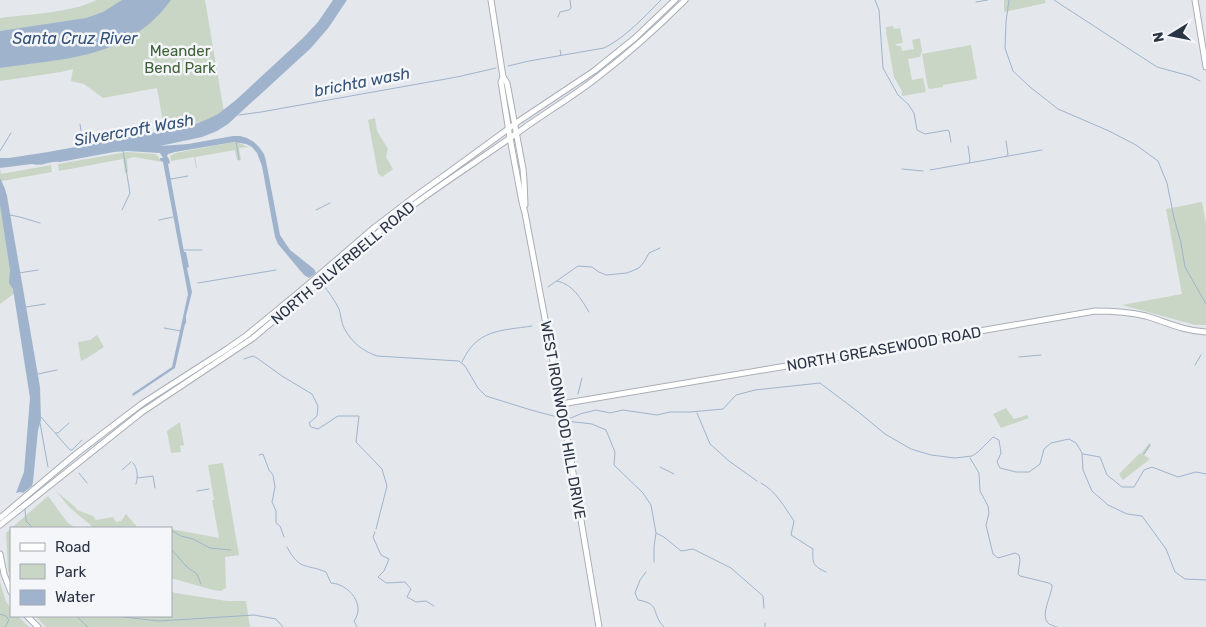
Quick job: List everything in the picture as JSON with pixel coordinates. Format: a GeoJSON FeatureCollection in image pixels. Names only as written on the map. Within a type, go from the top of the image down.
{"type":"FeatureCollection","features":[{"type":"Feature","properties":{"kind":"main road"},"geometry":{"type":"LineString","coordinates":[[491,0],[503,76]]}},
{"type":"Feature","properties":{"kind":"main road","name":"NORTH SILVERBELL ROAD"},"geometry":{"type":"LineString","coordinates":[[0,518],[131,411],[247,335],[375,227],[417,195],[515,124],[594,71],[635,38],[675,0]]}},
{"type":"Feature","properties":{"kind":"main road","name":"NORTH SILVERBELL ROAD"},"geometry":{"type":"LineString","coordinates":[[0,525],[142,412],[253,338],[392,220],[598,77],[640,43],[685,0]]}},
{"type":"Feature","properties":{"kind":"main road"},"geometry":{"type":"LineString","coordinates":[[1195,0],[1206,67]]}},
{"type":"Feature","properties":{"kind":"main road","name":"WEST IRONWOOD HILL DRIVE"},"geometry":{"type":"LineString","coordinates":[[503,76],[507,83],[524,180],[525,213]]}},
{"type":"Feature","properties":{"kind":"main road","name":"WEST IRONWOOD HILL DRIVE"},"geometry":{"type":"LineString","coordinates":[[503,76],[502,82],[510,138],[565,425],[599,627]]}},
{"type":"Feature","properties":{"kind":"main road"},"geometry":{"type":"LineString","coordinates":[[576,82],[581,89]]}},
{"type":"Feature","properties":{"kind":"main road"},"geometry":{"type":"LineString","coordinates":[[446,181],[454,172],[465,165],[466,160]]}},
{"type":"Feature","properties":{"kind":"main road","name":"NORTH GREASEWOOD ROAD"},"geometry":{"type":"LineString","coordinates":[[561,404],[1095,311],[1117,311],[1135,314],[1183,329],[1206,332]]}},
{"type":"Feature","properties":{"kind":"main road"},"geometry":{"type":"LineString","coordinates":[[0,554],[4,574],[10,589]]}},
{"type":"Feature","properties":{"kind":"main road"},"geometry":{"type":"LineString","coordinates":[[28,617],[38,627]]}},
{"type":"Feature","properties":{"kind":"green space","name":"Meander Bend Park"},"geometry":{"type":"Polygon","coordinates":[[[97,0],[205,0],[225,118],[164,128],[157,88],[103,98],[84,84],[71,81],[73,69],[0,81],[0,18],[74,8],[97,0]]]}},
{"type":"Feature","properties":{"kind":"green space"},"geometry":{"type":"Polygon","coordinates":[[[1004,0],[1045,0],[1046,3],[1004,12],[1004,0]]]}},
{"type":"Feature","properties":{"kind":"green space"},"geometry":{"type":"Polygon","coordinates":[[[893,26],[894,29],[900,28],[903,43],[896,44],[901,46],[902,51],[914,49],[912,40],[920,38],[922,51],[920,57],[908,59],[912,80],[923,78],[926,92],[902,96],[902,91],[894,77],[886,32],[886,27],[893,26]]]}},
{"type":"Feature","properties":{"kind":"green space"},"geometry":{"type":"Polygon","coordinates":[[[971,45],[977,79],[943,85],[943,87],[928,88],[922,54],[971,45]]]}},
{"type":"Feature","properties":{"kind":"green space"},"geometry":{"type":"Polygon","coordinates":[[[375,118],[377,131],[388,149],[386,157],[393,169],[382,177],[378,173],[368,120],[375,118]]]}},
{"type":"Feature","properties":{"kind":"green space"},"geometry":{"type":"Polygon","coordinates":[[[233,142],[248,147],[239,148],[241,160],[237,160],[235,150],[195,157],[197,168],[194,157],[171,161],[170,156],[176,153],[233,142]]]}},
{"type":"Feature","properties":{"kind":"green space"},"geometry":{"type":"Polygon","coordinates":[[[127,152],[156,154],[162,162],[134,157],[127,159],[128,172],[125,173],[123,159],[59,171],[58,164],[127,152]]]}},
{"type":"Feature","properties":{"kind":"green space"},"geometry":{"type":"Polygon","coordinates":[[[51,165],[52,172],[2,181],[19,290],[0,304],[0,168],[1,174],[51,165]]]}},
{"type":"Feature","properties":{"kind":"green space"},"geometry":{"type":"Polygon","coordinates":[[[1202,202],[1206,224],[1206,325],[1195,325],[1122,305],[1182,294],[1166,209],[1202,202]]]}},
{"type":"Feature","properties":{"kind":"green space"},"geometry":{"type":"Polygon","coordinates":[[[97,335],[104,347],[81,361],[78,342],[90,340],[97,335]]]}},
{"type":"Feature","properties":{"kind":"green space"},"geometry":{"type":"Polygon","coordinates":[[[1006,408],[1014,419],[1027,415],[1029,418],[1001,428],[993,414],[1006,408]]]}},
{"type":"Feature","properties":{"kind":"green space"},"geometry":{"type":"Polygon","coordinates":[[[180,422],[184,445],[180,446],[181,452],[171,453],[167,431],[180,422]]]}},
{"type":"Feature","properties":{"kind":"green space"},"geometry":{"type":"Polygon","coordinates":[[[1149,443],[1151,445],[1144,455],[1150,459],[1123,480],[1119,474],[1141,454],[1149,443]]]}},
{"type":"Feature","properties":{"kind":"green space"},"geometry":{"type":"Polygon","coordinates":[[[223,463],[239,555],[225,557],[226,588],[221,591],[172,578],[172,529],[219,538],[208,465],[223,463]]]}},
{"type":"Feature","properties":{"kind":"green space"},"geometry":{"type":"Polygon","coordinates":[[[56,491],[77,510],[93,516],[96,520],[113,517],[116,522],[121,521],[126,514],[137,527],[93,527],[69,507],[56,491]]]}},
{"type":"Feature","properties":{"kind":"green space"},"geometry":{"type":"Polygon","coordinates":[[[48,496],[67,522],[74,527],[13,527],[48,496]]]}},
{"type":"Feature","properties":{"kind":"green space"},"geometry":{"type":"Polygon","coordinates":[[[10,530],[10,577],[8,570],[6,533],[10,530]]]}},
{"type":"Feature","properties":{"kind":"green space"},"geometry":{"type":"Polygon","coordinates":[[[0,582],[6,602],[10,607],[10,617],[19,617],[29,627],[0,627],[0,582]]]}},
{"type":"Feature","properties":{"kind":"green space"},"geometry":{"type":"Polygon","coordinates":[[[172,592],[227,601],[246,601],[250,627],[46,627],[36,617],[172,617],[172,592]]]}},
{"type":"Feature","properties":{"kind":"water","name":"Santa Cruz River"},"geometry":{"type":"Polygon","coordinates":[[[122,0],[171,0],[154,19],[135,34],[115,45],[72,58],[0,68],[0,31],[86,18],[103,12],[122,0]]]}},
{"type":"Feature","properties":{"kind":"water"},"geometry":{"type":"Polygon","coordinates":[[[333,0],[347,0],[329,27],[311,48],[228,124],[202,137],[160,146],[188,144],[233,136],[247,138],[254,142],[264,154],[266,161],[280,235],[290,250],[314,269],[316,273],[309,278],[304,275],[278,244],[275,237],[262,166],[257,153],[252,147],[234,142],[168,154],[170,163],[168,164],[184,252],[186,252],[189,267],[187,268],[192,292],[175,368],[133,396],[132,394],[172,367],[188,294],[163,162],[160,160],[160,158],[163,158],[160,153],[127,151],[39,165],[32,164],[0,168],[0,158],[48,152],[190,126],[208,119],[236,100],[303,38],[318,22],[333,0]]]}},
{"type":"Feature","properties":{"kind":"water"},"geometry":{"type":"Polygon","coordinates":[[[0,178],[7,196],[40,387],[41,420],[38,430],[33,482],[32,486],[23,493],[16,493],[24,472],[30,398],[13,289],[9,283],[10,270],[0,205],[0,178]]]}},
{"type":"Feature","properties":{"kind":"waterway"},"geometry":{"type":"LineString","coordinates":[[558,17],[560,12],[571,8],[570,0]]}},
{"type":"Feature","properties":{"kind":"waterway","name":"brichta wash"},"geometry":{"type":"LineString","coordinates":[[508,66],[604,48],[627,33],[661,0]]}},
{"type":"Feature","properties":{"kind":"waterway"},"geometry":{"type":"LineString","coordinates":[[875,0],[879,10],[883,68],[898,95],[914,113],[917,130],[925,134],[948,130],[951,142]]}},
{"type":"Feature","properties":{"kind":"waterway"},"geometry":{"type":"LineString","coordinates":[[976,2],[988,0]]}},
{"type":"Feature","properties":{"kind":"waterway"},"geometry":{"type":"LineString","coordinates":[[1009,0],[1005,48],[1013,71],[1058,109],[1136,145],[1158,161],[1167,183],[1185,267],[1206,304]]}},
{"type":"Feature","properties":{"kind":"waterway"},"geometry":{"type":"LineString","coordinates":[[1054,0],[1157,67],[1190,76],[1200,81]]}},
{"type":"Feature","properties":{"kind":"waterway","name":"brichta wash"},"geometry":{"type":"LineString","coordinates":[[559,56],[561,54],[560,50]]}},
{"type":"Feature","properties":{"kind":"waterway","name":"brichta wash"},"geometry":{"type":"LineString","coordinates":[[239,115],[457,77],[496,68]]}},
{"type":"Feature","properties":{"kind":"waterway","name":"Silvercroft Wash"},"geometry":{"type":"LineString","coordinates":[[80,124],[83,145]]}},
{"type":"Feature","properties":{"kind":"waterway"},"geometry":{"type":"LineString","coordinates":[[0,151],[11,133]]}},
{"type":"Feature","properties":{"kind":"waterway"},"geometry":{"type":"LineString","coordinates":[[236,141],[239,160]]}},
{"type":"Feature","properties":{"kind":"waterway"},"geometry":{"type":"LineString","coordinates":[[1006,141],[1008,154],[1006,157]]}},
{"type":"Feature","properties":{"kind":"waterway"},"geometry":{"type":"LineString","coordinates":[[968,146],[969,163]]}},
{"type":"Feature","properties":{"kind":"waterway"},"geometry":{"type":"LineString","coordinates":[[122,210],[130,193],[123,150]]}},
{"type":"Feature","properties":{"kind":"waterway"},"geometry":{"type":"LineString","coordinates":[[930,170],[1042,150]]}},
{"type":"Feature","properties":{"kind":"waterway"},"geometry":{"type":"LineString","coordinates":[[902,169],[923,171]]}},
{"type":"Feature","properties":{"kind":"waterway"},"geometry":{"type":"LineString","coordinates":[[170,178],[188,176]]}},
{"type":"Feature","properties":{"kind":"waterway"},"geometry":{"type":"LineString","coordinates":[[316,210],[330,203]]}},
{"type":"Feature","properties":{"kind":"waterway"},"geometry":{"type":"LineString","coordinates":[[10,215],[40,223]]}},
{"type":"Feature","properties":{"kind":"waterway"},"geometry":{"type":"LineString","coordinates":[[159,220],[173,217]]}},
{"type":"Feature","properties":{"kind":"waterway"},"geometry":{"type":"LineString","coordinates":[[548,287],[578,266],[592,267],[606,275],[627,273],[639,268],[649,253],[660,248]]}},
{"type":"Feature","properties":{"kind":"waterway"},"geometry":{"type":"LineString","coordinates":[[183,250],[202,250]]}},
{"type":"Feature","properties":{"kind":"waterway"},"geometry":{"type":"LineString","coordinates":[[19,273],[38,270]]}},
{"type":"Feature","properties":{"kind":"waterway"},"geometry":{"type":"LineString","coordinates":[[198,283],[276,270]]}},
{"type":"Feature","properties":{"kind":"waterway"},"geometry":{"type":"LineString","coordinates":[[557,281],[568,285],[580,297],[589,312]]}},
{"type":"Feature","properties":{"kind":"waterway"},"geometry":{"type":"LineString","coordinates":[[323,285],[339,309],[343,326],[347,333],[358,346],[367,352],[377,356],[459,361],[465,366],[478,388],[486,396],[561,418]]}},
{"type":"Feature","properties":{"kind":"waterway"},"geometry":{"type":"LineString","coordinates":[[26,307],[45,304]]}},
{"type":"Feature","properties":{"kind":"waterway"},"geometry":{"type":"LineString","coordinates":[[462,362],[468,351],[482,337],[500,331],[532,326]]}},
{"type":"Feature","properties":{"kind":"waterway"},"geometry":{"type":"LineString","coordinates":[[164,328],[181,331]]}},
{"type":"Feature","properties":{"kind":"waterway"},"geometry":{"type":"LineString","coordinates":[[1019,357],[1041,355]]}},
{"type":"Feature","properties":{"kind":"waterway"},"geometry":{"type":"LineString","coordinates":[[1195,365],[1201,355]]}},
{"type":"Feature","properties":{"kind":"waterway"},"geometry":{"type":"LineString","coordinates":[[244,359],[253,356],[257,358],[312,394],[318,406],[317,416],[309,423],[311,427],[318,429],[338,416],[359,416],[356,442],[382,469],[387,486],[376,529]]}},
{"type":"Feature","properties":{"kind":"waterway"},"geometry":{"type":"LineString","coordinates":[[38,374],[57,370]]}},
{"type":"Feature","properties":{"kind":"waterway"},"geometry":{"type":"LineString","coordinates":[[578,394],[582,378]]}},
{"type":"Feature","properties":{"kind":"waterway"},"geometry":{"type":"LineString","coordinates":[[565,418],[596,410],[610,413],[623,410],[657,415],[670,412],[723,409],[736,395],[755,390],[820,383],[885,434],[911,449],[931,455],[955,458],[972,456],[993,437],[999,440],[1001,453],[997,462],[1000,468],[1016,472],[1029,472],[1040,464],[1044,449],[1051,443],[1069,439],[1076,443],[1082,453],[1083,470],[1092,491],[1108,505],[1127,514],[1142,516],[1166,549],[1175,572],[1185,579],[1206,580]]}},
{"type":"Feature","properties":{"kind":"waterway"},"geometry":{"type":"LineString","coordinates":[[697,413],[710,444],[729,461],[757,481]]}},
{"type":"Feature","properties":{"kind":"waterway"},"geometry":{"type":"LineString","coordinates":[[41,417],[70,450],[82,440]]}},
{"type":"Feature","properties":{"kind":"waterway"},"geometry":{"type":"LineString","coordinates":[[566,421],[592,424],[606,430],[615,452],[614,465],[643,493],[651,505],[656,533],[681,551],[693,549],[731,568],[763,596],[764,608]]}},
{"type":"Feature","properties":{"kind":"waterway"},"geometry":{"type":"LineString","coordinates":[[40,423],[48,467]]}},
{"type":"Feature","properties":{"kind":"waterway"},"geometry":{"type":"LineString","coordinates":[[56,433],[69,423]]}},
{"type":"Feature","properties":{"kind":"waterway"},"geometry":{"type":"LineString","coordinates":[[1144,454],[1150,445]]}},
{"type":"Feature","properties":{"kind":"waterway"},"geometry":{"type":"LineString","coordinates":[[259,455],[263,454],[273,475],[275,487],[272,502],[276,511],[276,523],[280,526],[284,537]]}},
{"type":"Feature","properties":{"kind":"waterway"},"geometry":{"type":"LineString","coordinates":[[1083,454],[1100,457],[1107,475],[1122,487],[1134,487],[1144,470],[1152,467],[1178,477],[1196,472],[1206,474]]}},
{"type":"Feature","properties":{"kind":"waterway"},"geometry":{"type":"LineString","coordinates":[[970,458],[979,473],[980,491],[988,506],[989,513],[986,525],[993,554],[998,558],[1015,553],[1019,555],[1018,574],[1020,576],[1052,585],[1045,616],[1049,624],[1057,627]]}},
{"type":"Feature","properties":{"kind":"waterway"},"geometry":{"type":"LineString","coordinates":[[122,470],[131,462]]}},
{"type":"Feature","properties":{"kind":"waterway"},"geometry":{"type":"LineString","coordinates":[[133,463],[137,473],[136,484]]}},
{"type":"Feature","properties":{"kind":"waterway"},"geometry":{"type":"LineString","coordinates":[[660,467],[674,474]]}},
{"type":"Feature","properties":{"kind":"waterway"},"geometry":{"type":"LineString","coordinates":[[79,473],[87,483]]}},
{"type":"Feature","properties":{"kind":"waterway"},"geometry":{"type":"LineString","coordinates":[[137,477],[153,476],[155,488]]}},
{"type":"Feature","properties":{"kind":"waterway"},"geometry":{"type":"LineString","coordinates":[[761,483],[776,495],[794,521],[791,535],[813,549],[814,564],[826,572]]}},
{"type":"Feature","properties":{"kind":"waterway"},"geometry":{"type":"LineString","coordinates":[[197,491],[209,489]]}},
{"type":"Feature","properties":{"kind":"waterway"},"geometry":{"type":"LineString","coordinates":[[25,509],[26,521],[32,527]]}},
{"type":"Feature","properties":{"kind":"waterway"},"geometry":{"type":"LineString","coordinates":[[172,531],[210,548],[231,550]]}},
{"type":"Feature","properties":{"kind":"waterway"},"geometry":{"type":"LineString","coordinates":[[375,532],[373,537],[381,555],[389,559],[384,571],[378,577],[386,583],[405,582],[411,589],[407,597],[416,602],[426,601],[434,606]]}},
{"type":"Feature","properties":{"kind":"waterway"},"geometry":{"type":"LineString","coordinates":[[654,562],[656,533]]}},
{"type":"Feature","properties":{"kind":"waterway"},"geometry":{"type":"LineString","coordinates":[[287,547],[299,563],[326,572],[331,583],[344,587],[354,596],[358,608],[354,621],[357,627]]}},
{"type":"Feature","properties":{"kind":"waterway"},"geometry":{"type":"LineString","coordinates":[[172,550],[187,567],[197,574],[201,584]]}},
{"type":"Feature","properties":{"kind":"waterway"},"geometry":{"type":"LineString","coordinates":[[646,572],[640,580],[635,593],[638,600],[653,607],[664,627]]}},
{"type":"Feature","properties":{"kind":"waterway"},"geometry":{"type":"LineString","coordinates":[[0,614],[6,616],[9,620],[5,627]]}},
{"type":"Feature","properties":{"kind":"waterway"},"geometry":{"type":"LineString","coordinates":[[124,617],[159,621],[254,615],[276,619],[283,627]]}},
{"type":"Feature","properties":{"kind":"waterway"},"geometry":{"type":"LineString","coordinates":[[77,617],[88,627]]}}]}
